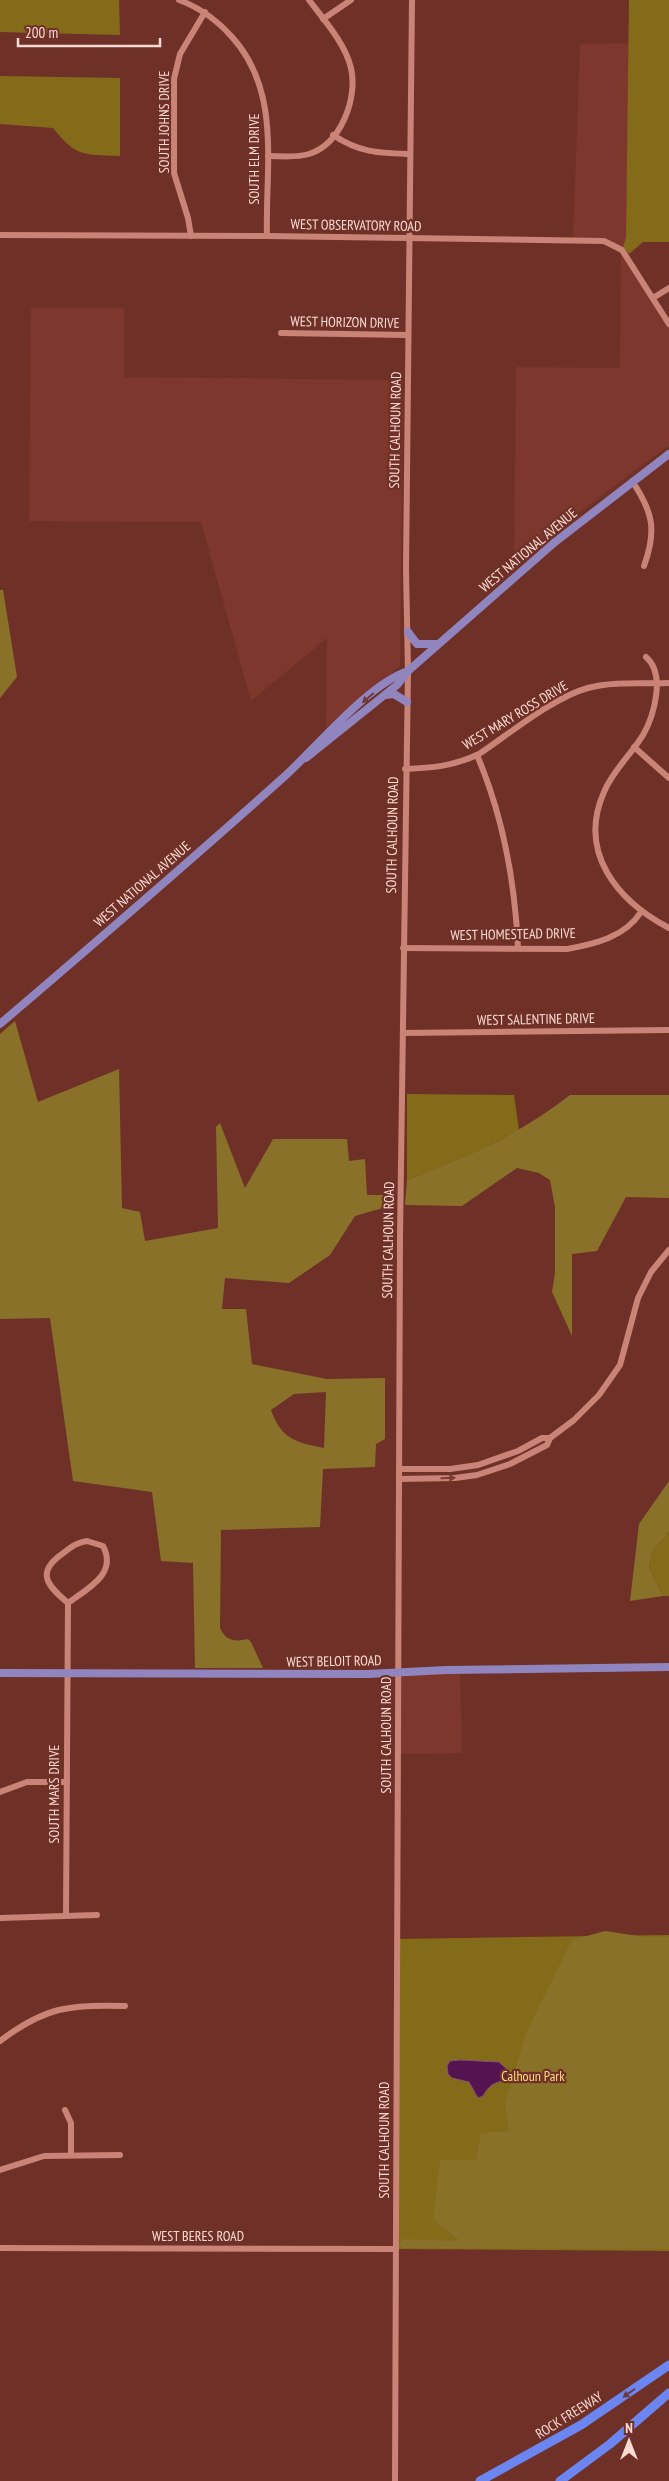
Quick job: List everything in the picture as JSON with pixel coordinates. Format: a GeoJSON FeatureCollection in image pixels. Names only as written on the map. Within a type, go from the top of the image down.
{"type":"FeatureCollection","features":[{"type":"Feature","properties":{"kind":"highway","name":"ROCK FREEWAY"},"geometry":{"type":"LineString","coordinates":[[480,2481],[581,2425],[669,2365]]}},
{"type":"Feature","properties":{"kind":"highway"},"geometry":{"type":"LineString","coordinates":[[560,2481],[610,2444],[669,2394]]}},
{"type":"Feature","properties":{"kind":"main road","name":"WEST NATIONAL AVENUE"},"geometry":{"type":"LineString","coordinates":[[0,1024],[300,762],[337,735],[397,685],[408,671],[555,542],[669,454]]}},
{"type":"Feature","properties":{"kind":"main road"},"geometry":{"type":"LineString","coordinates":[[408,632],[419,645],[438,644]]}},
{"type":"Feature","properties":{"kind":"main road","name":"WEST NATIONAL AVENUE"},"geometry":{"type":"LineString","coordinates":[[300,762],[310,750],[393,676],[408,671]]}},
{"type":"Feature","properties":{"kind":"main road"},"geometry":{"type":"LineString","coordinates":[[381,697],[394,694],[407,702]]}},
{"type":"Feature","properties":{"kind":"main road","name":"WEST BELOIT ROAD"},"geometry":{"type":"LineString","coordinates":[[0,1673],[330,1674],[669,1667]]}},
{"type":"Feature","properties":{"kind":"street","name":"SOUTH ELM DRIVE"},"geometry":{"type":"LineString","coordinates":[[179,0],[205,12],[224,27],[238,44],[256,72],[267,116],[267,236]]}},
{"type":"Feature","properties":{"kind":"street"},"geometry":{"type":"LineString","coordinates":[[268,156],[311,154],[333,135],[350,104],[352,79],[344,51],[309,0]]}},
{"type":"Feature","properties":{"kind":"street"},"geometry":{"type":"LineString","coordinates":[[323,19],[351,0]]}},
{"type":"Feature","properties":{"kind":"street","name":"SOUTH CALHOUN ROAD"},"geometry":{"type":"LineString","coordinates":[[395,2481],[399,1469],[402,1033],[408,671],[408,335],[412,0]]}},
{"type":"Feature","properties":{"kind":"street","name":"SOUTH JOHNS DRIVE"},"geometry":{"type":"LineString","coordinates":[[191,236],[188,218],[174,173],[174,79],[180,54],[205,12]]}},
{"type":"Feature","properties":{"kind":"street"},"geometry":{"type":"LineString","coordinates":[[333,135],[354,148],[366,151],[410,154]]}},
{"type":"Feature","properties":{"kind":"street","name":"WEST OBSERVATORY ROAD"},"geometry":{"type":"LineString","coordinates":[[0,235],[267,236],[604,242],[622,250],[669,324]]}},
{"type":"Feature","properties":{"kind":"street"},"geometry":{"type":"LineString","coordinates":[[653,298],[669,288]]}},
{"type":"Feature","properties":{"kind":"street","name":"WEST HORIZON DRIVE"},"geometry":{"type":"LineString","coordinates":[[281,333],[408,335]]}},
{"type":"Feature","properties":{"kind":"street"},"geometry":{"type":"LineString","coordinates":[[632,481],[647,506],[652,521],[652,544],[644,566]]}},
{"type":"Feature","properties":{"kind":"street"},"geometry":{"type":"LineString","coordinates":[[646,656],[654,666],[656,683],[654,709],[648,725],[612,776],[604,792],[599,807],[597,840],[606,872],[614,886],[641,912],[669,928]]}},
{"type":"Feature","properties":{"kind":"street","name":"WEST MARY ROSS DRIVE"},"geometry":{"type":"LineString","coordinates":[[405,769],[447,766],[477,756],[576,692],[603,685],[669,683]]}},
{"type":"Feature","properties":{"kind":"street"},"geometry":{"type":"LineString","coordinates":[[634,747],[669,778]]}},
{"type":"Feature","properties":{"kind":"street"},"geometry":{"type":"LineString","coordinates":[[477,756],[497,807],[501,823],[516,914],[518,948]]}},
{"type":"Feature","properties":{"kind":"street","name":"WEST HOMESTEAD DRIVE"},"geometry":{"type":"LineString","coordinates":[[403,948],[567,949],[601,942],[626,928],[641,912]]}},
{"type":"Feature","properties":{"kind":"street","name":"WEST SALENTINE DRIVE"},"geometry":{"type":"LineString","coordinates":[[402,1033],[669,1030]]}},
{"type":"Feature","properties":{"kind":"street"},"geometry":{"type":"LineString","coordinates":[[399,1479],[455,1478],[477,1474],[517,1461],[547,1446],[550,1438],[574,1420],[599,1394],[620,1365],[638,1298],[651,1272],[669,1250]]}},
{"type":"Feature","properties":{"kind":"street"},"geometry":{"type":"LineString","coordinates":[[399,1469],[450,1469],[476,1466],[513,1453],[542,1438],[550,1438]]}},
{"type":"Feature","properties":{"kind":"street"},"geometry":{"type":"LineString","coordinates":[[513,1453],[517,1461]]}},
{"type":"Feature","properties":{"kind":"street"},"geometry":{"type":"LineString","coordinates":[[476,1466],[477,1474]]}},
{"type":"Feature","properties":{"kind":"street"},"geometry":{"type":"LineString","coordinates":[[80,1542],[95,1542],[103,1546],[108,1554],[106,1571],[100,1579],[68,1603],[52,1590],[48,1582],[48,1567],[53,1560],[80,1542]]}},
{"type":"Feature","properties":{"kind":"street","name":"SOUTH MARS DRIVE"},"geometry":{"type":"LineString","coordinates":[[66,1915],[68,1603]]}},
{"type":"Feature","properties":{"kind":"street"},"geometry":{"type":"LineString","coordinates":[[0,1792],[27,1782],[67,1782]]}},
{"type":"Feature","properties":{"kind":"street"},"geometry":{"type":"LineString","coordinates":[[0,1918],[97,1915]]}},
{"type":"Feature","properties":{"kind":"street"},"geometry":{"type":"LineString","coordinates":[[0,2041],[29,2020],[50,2011],[85,2005],[125,2006]]}},
{"type":"Feature","properties":{"kind":"street"},"geometry":{"type":"LineString","coordinates":[[65,2110],[71,2123],[71,2155]]}},
{"type":"Feature","properties":{"kind":"street"},"geometry":{"type":"LineString","coordinates":[[0,2170],[33,2158],[71,2155],[120,2155]]}},
{"type":"Feature","properties":{"kind":"street","name":"WEST BERES ROAD"},"geometry":{"type":"LineString","coordinates":[[0,2248],[396,2249]]}},
{"type":"Feature","properties":{"kind":"shaded area"},"geometry":{"type":"Polygon","coordinates":[[[629,43],[626,237],[622,250],[616,246],[573,240],[580,44],[629,43]]]}},
{"type":"Feature","properties":{"kind":"shaded area"},"geometry":{"type":"Polygon","coordinates":[[[621,252],[669,327],[669,445],[570,519],[514,568],[516,367],[620,368],[621,252]]]}},
{"type":"Feature","properties":{"kind":"shaded area"},"geometry":{"type":"Polygon","coordinates":[[[31,308],[124,308],[124,377],[403,380],[400,666],[326,734],[327,638],[251,701],[201,522],[29,521],[31,308]]]}},
{"type":"Feature","properties":{"kind":"shaded area"},"geometry":{"type":"Polygon","coordinates":[[[460,1669],[462,1753],[398,1754],[399,1672],[460,1669]]]}},
{"type":"Feature","properties":{"kind":"shaded area"},"geometry":{"type":"Polygon","coordinates":[[[450,2061],[499,2062],[511,2073],[512,2080],[494,2084],[488,2088],[483,2096],[478,2098],[469,2082],[452,2078],[448,2074],[447,2066],[450,2061]]]}},
{"type":"Feature","properties":{"kind":"green space"},"geometry":{"type":"Polygon","coordinates":[[[0,0],[119,0],[120,35],[0,32],[0,0]]]}},
{"type":"Feature","properties":{"kind":"green space"},"geometry":{"type":"Polygon","coordinates":[[[629,0],[669,0],[669,242],[643,242],[629,254],[623,247],[626,237],[629,0]]]}},
{"type":"Feature","properties":{"kind":"green space"},"geometry":{"type":"Polygon","coordinates":[[[0,76],[120,78],[120,156],[82,153],[69,145],[53,128],[0,124],[0,76]]]}},
{"type":"Feature","properties":{"kind":"green space"},"geometry":{"type":"Polygon","coordinates":[[[0,590],[3,590],[17,677],[0,698],[0,590]]]}},
{"type":"Feature","properties":{"kind":"green space"},"geometry":{"type":"Polygon","coordinates":[[[15,1021],[38,1102],[119,1069],[122,1208],[140,1212],[145,1241],[218,1228],[216,1127],[220,1123],[245,1188],[273,1139],[347,1139],[349,1161],[365,1159],[367,1195],[384,1195],[393,1187],[393,1205],[355,1216],[330,1255],[289,1283],[225,1278],[222,1309],[246,1309],[252,1364],[327,1379],[385,1378],[385,1439],[376,1444],[375,1467],[323,1469],[320,1527],[221,1530],[220,1628],[225,1636],[231,1640],[248,1639],[263,1668],[195,1668],[193,1563],[161,1561],[152,1492],[73,1481],[50,1318],[0,1319],[0,1034],[15,1021]],[[326,1392],[294,1394],[271,1410],[280,1427],[291,1438],[324,1448],[326,1392]]]}},
{"type":"Feature","properties":{"kind":"green space"},"geometry":{"type":"Polygon","coordinates":[[[407,1094],[514,1095],[519,1130],[459,1161],[407,1180],[407,1094]]]}},
{"type":"Feature","properties":{"kind":"green space"},"geometry":{"type":"Polygon","coordinates":[[[570,1095],[669,1095],[669,1198],[626,1197],[597,1251],[572,1254],[572,1336],[552,1292],[555,1273],[555,1207],[550,1180],[539,1173],[517,1168],[462,1206],[405,1205],[407,1180],[492,1144],[532,1122],[570,1095]]]}},
{"type":"Feature","properties":{"kind":"green space"},"geometry":{"type":"Polygon","coordinates":[[[669,1481],[669,1532],[653,1551],[649,1567],[663,1596],[630,1601],[639,1524],[669,1481]]]}},
{"type":"Feature","properties":{"kind":"green space"},"geometry":{"type":"Polygon","coordinates":[[[669,1532],[669,1596],[663,1596],[649,1567],[653,1551],[669,1532]]]}},
{"type":"Feature","properties":{"kind":"green space","name":"Calhoun Park"},"geometry":{"type":"Polygon","coordinates":[[[605,1931],[645,1937],[669,1937],[669,2249],[402,2248],[399,2245],[403,2239],[460,2241],[433,2219],[440,2160],[476,2160],[481,2133],[509,2131],[505,2103],[527,2031],[572,1940],[605,1931]]]}},
{"type":"Feature","properties":{"kind":"green space","name":"Calhoun Park"},"geometry":{"type":"Polygon","coordinates":[[[669,1935],[669,2251],[396,2249],[397,1939],[669,1935]]]}}]}
